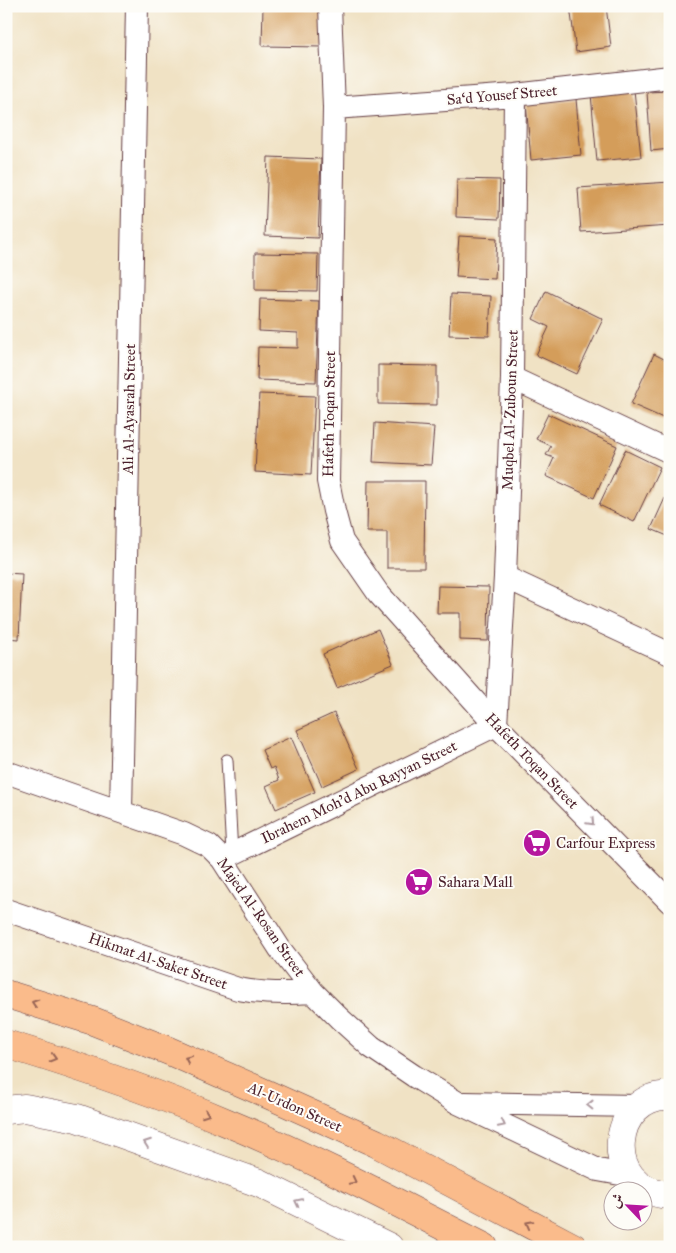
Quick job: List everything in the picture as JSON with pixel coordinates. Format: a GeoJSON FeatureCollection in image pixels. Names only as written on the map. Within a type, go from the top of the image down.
{"type":"FeatureCollection","features":[{"type":"Feature","properties":{"kind":"highway","name":"Al-Urdon Street"},"geometry":{"type":"LineString","coordinates":[[6,994],[93,1022],[169,1051],[267,1094],[376,1143],[572,1247]]}},
{"type":"Feature","properties":{"kind":"highway"},"geometry":{"type":"LineString","coordinates":[[6,1044],[82,1067],[227,1122],[319,1164],[484,1247]]}},
{"type":"Feature","properties":{"kind":"street","name":"Ali Al-Ayasrah Street"},"geometry":{"type":"LineString","coordinates":[[121,812],[137,6]]}},
{"type":"Feature","properties":{"kind":"street","name":"Hafeth Toqan Street"},"geometry":{"type":"LineString","coordinates":[[330,6],[334,108],[328,481],[342,540],[378,593],[496,725],[670,902]]}},
{"type":"Feature","properties":{"kind":"street","name":"Sa‘d Yousef Street"},"geometry":{"type":"LineString","coordinates":[[334,108],[515,95],[670,77]]}},
{"type":"Feature","properties":{"kind":"street","name":"Muqbel Al-Zuboun Street"},"geometry":{"type":"LineString","coordinates":[[496,725],[505,577],[512,378],[515,95]]}},
{"type":"Feature","properties":{"kind":"street"},"geometry":{"type":"LineString","coordinates":[[512,378],[670,452]]}},
{"type":"Feature","properties":{"kind":"street"},"geometry":{"type":"LineString","coordinates":[[505,577],[670,654]]}},
{"type":"Feature","properties":{"kind":"street","name":"Ibrahem Moh'd Abu Rayyan Street"},"geometry":{"type":"LineString","coordinates":[[227,856],[496,725]]}},
{"type":"Feature","properties":{"kind":"street","name":"Majed Al-Rosan Street"},"geometry":{"type":"LineString","coordinates":[[6,772],[184,834],[227,856],[280,949],[313,992],[338,1018],[371,1047],[458,1103],[598,1170],[631,1176]]}},
{"type":"Feature","properties":{"kind":"street","name":"Hikmat Al-Saket Street"},"geometry":{"type":"LineString","coordinates":[[6,910],[238,988],[260,993],[313,992]]}},
{"type":"Feature","properties":{"kind":"street"},"geometry":{"type":"LineString","coordinates":[[668,1094],[651,1099],[639,1106],[628,1118],[622,1132],[620,1147],[623,1163],[631,1176],[643,1187],[658,1194],[670,1194]]}},
{"type":"Feature","properties":{"kind":"street"},"geometry":{"type":"LineString","coordinates":[[458,1103],[639,1106]]}},
{"type":"Feature","properties":{"kind":"street"},"geometry":{"type":"LineString","coordinates":[[6,1110],[25,1108],[77,1118],[250,1180],[389,1247]]}},
{"type":"Feature","properties":{"kind":"lane"},"geometry":{"type":"LineString","coordinates":[[227,760],[227,856]]}},
{"type":"Feature","properties":{"kind":"building"},"geometry":{"type":"Polygon","coordinates":[[[263,6],[323,6],[322,47],[262,46],[263,6]]]}},
{"type":"Feature","properties":{"kind":"building"},"geometry":{"type":"Polygon","coordinates":[[[570,6],[606,6],[611,47],[576,52],[570,6]]]}},
{"type":"Feature","properties":{"kind":"building"},"geometry":{"type":"Polygon","coordinates":[[[634,90],[641,157],[597,161],[591,94],[634,90]]]}},
{"type":"Feature","properties":{"kind":"building"},"geometry":{"type":"Polygon","coordinates":[[[670,91],[670,149],[651,151],[647,92],[670,91]]]}},
{"type":"Feature","properties":{"kind":"building"},"geometry":{"type":"Polygon","coordinates":[[[576,99],[581,155],[531,160],[526,103],[576,99]]]}},
{"type":"Feature","properties":{"kind":"building"},"geometry":{"type":"Polygon","coordinates":[[[268,157],[321,159],[318,238],[265,236],[268,157]]]}},
{"type":"Feature","properties":{"kind":"building"},"geometry":{"type":"Polygon","coordinates":[[[457,179],[500,180],[499,219],[456,217],[457,179]]]}},
{"type":"Feature","properties":{"kind":"building"},"geometry":{"type":"Polygon","coordinates":[[[670,182],[670,226],[581,232],[578,188],[670,182]]]}},
{"type":"Feature","properties":{"kind":"building"},"geometry":{"type":"Polygon","coordinates":[[[459,236],[497,238],[495,279],[456,277],[459,236]]]}},
{"type":"Feature","properties":{"kind":"building"},"geometry":{"type":"Polygon","coordinates":[[[255,253],[318,254],[317,291],[255,290],[255,253]]]}},
{"type":"Feature","properties":{"kind":"building"},"geometry":{"type":"Polygon","coordinates":[[[546,291],[603,319],[577,374],[536,355],[549,327],[533,319],[546,291]]]}},
{"type":"Feature","properties":{"kind":"building"},"geometry":{"type":"Polygon","coordinates":[[[451,294],[491,296],[489,336],[449,335],[451,294]]]}},
{"type":"Feature","properties":{"kind":"building"},"geometry":{"type":"Polygon","coordinates":[[[260,299],[319,301],[316,382],[257,380],[258,347],[298,348],[298,333],[259,331],[260,299]]]}},
{"type":"Feature","properties":{"kind":"building"},"geometry":{"type":"Polygon","coordinates":[[[654,354],[670,362],[670,421],[631,404],[654,354]]]}},
{"type":"Feature","properties":{"kind":"building"},"geometry":{"type":"Polygon","coordinates":[[[378,365],[437,366],[437,405],[378,404],[378,365]]]}},
{"type":"Feature","properties":{"kind":"building"},"geometry":{"type":"Polygon","coordinates":[[[259,394],[315,396],[311,475],[255,472],[259,394]]]}},
{"type":"Feature","properties":{"kind":"building"},"geometry":{"type":"Polygon","coordinates":[[[548,414],[617,446],[594,498],[546,476],[554,458],[546,455],[551,446],[536,439],[548,414]]]}},
{"type":"Feature","properties":{"kind":"building"},"geometry":{"type":"Polygon","coordinates":[[[375,423],[434,427],[431,465],[373,462],[375,423]]]}},
{"type":"Feature","properties":{"kind":"building"},"geometry":{"type":"Polygon","coordinates":[[[625,450],[660,467],[634,522],[599,505],[625,450]]]}},
{"type":"Feature","properties":{"kind":"building"},"geometry":{"type":"Polygon","coordinates":[[[368,481],[425,481],[424,568],[387,568],[387,532],[367,532],[368,481]]]}},
{"type":"Feature","properties":{"kind":"building"},"geometry":{"type":"Polygon","coordinates":[[[670,487],[670,537],[651,529],[670,487]]]}},
{"type":"Feature","properties":{"kind":"building"},"geometry":{"type":"Polygon","coordinates":[[[6,573],[22,574],[19,639],[6,638],[6,573]]]}},
{"type":"Feature","properties":{"kind":"building"},"geometry":{"type":"Polygon","coordinates":[[[438,586],[489,587],[488,641],[460,640],[460,613],[437,613],[438,586]]]}},
{"type":"Feature","properties":{"kind":"building"},"geometry":{"type":"Polygon","coordinates":[[[378,629],[393,664],[337,688],[323,654],[378,629]]]}},
{"type":"Feature","properties":{"kind":"building"},"geometry":{"type":"Polygon","coordinates":[[[334,713],[359,769],[322,786],[297,730],[334,713]]]}},
{"type":"Feature","properties":{"kind":"building"},"geometry":{"type":"Polygon","coordinates":[[[291,737],[315,792],[276,809],[266,786],[279,780],[274,767],[270,769],[262,750],[291,737]]]}},
{"type":"Feature","properties":{"kind":"place","name":"Carfour Express"},"geometry":{"type":"Point","coordinates":[537,843]}},
{"type":"Feature","properties":{"kind":"place","name":"Sahara Mall"},"geometry":{"type":"Point","coordinates":[419,882]}}]}
